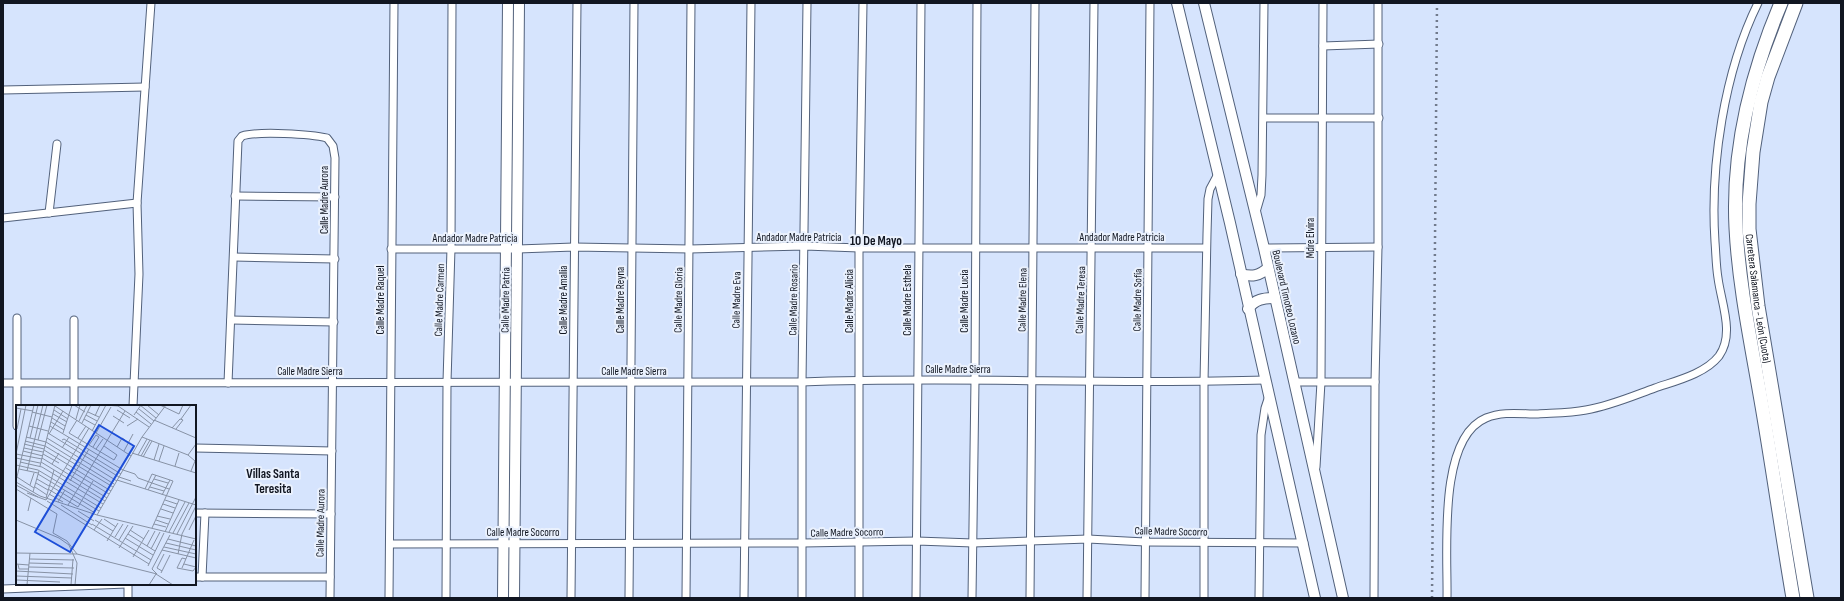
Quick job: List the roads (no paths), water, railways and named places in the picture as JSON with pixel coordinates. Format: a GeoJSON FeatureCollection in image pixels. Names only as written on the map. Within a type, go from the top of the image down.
{"type":"FeatureCollection","features":[{"type":"Feature","properties":{"kind":"highway","name":"Carretera Salamanca - León (Cuota)"},"geometry":{"type":"LineString","coordinates":[[1781,3],[1755,74],[1743,124],[1739,148],[1736,226],[1742,285],[1793,598]]}},
{"type":"Feature","properties":{"kind":"highway","name":"Carretera Salamanca - León (Cuota)"},"geometry":{"type":"LineString","coordinates":[[1796,3],[1768,77],[1760,108],[1751,175],[1749,229],[1758,306],[1807,598]]}},
{"type":"Feature","properties":{"kind":"main road","name":"Calle Madre Patria"},"geometry":{"type":"LineString","coordinates":[[503,598],[508,3]]}},
{"type":"Feature","properties":{"kind":"main road","name":"Calle Madre Patria"},"geometry":{"type":"LineString","coordinates":[[514,598],[519,3]]}},
{"type":"Feature","properties":{"kind":"main road"},"geometry":{"type":"LineString","coordinates":[[1177,3],[1304,543],[1315,598]]}},
{"type":"Feature","properties":{"kind":"main road","name":"Boulevard Timoteo Lozano"},"geometry":{"type":"LineString","coordinates":[[1204,3],[1264,248],[1343,598]]}},
{"type":"Feature","properties":{"kind":"main road"},"geometry":{"type":"LineString","coordinates":[[1240,274],[1252,276],[1258,275],[1268,268]]}},
{"type":"Feature","properties":{"kind":"main road"},"geometry":{"type":"LineString","coordinates":[[1248,309],[1251,304],[1259,299],[1275,298]]}},
{"type":"Feature","properties":{"kind":"street"},"geometry":{"type":"LineString","coordinates":[[133,405],[138,274],[137,203],[151,3]]}},
{"type":"Feature","properties":{"kind":"street","name":"Calle Madre Raquel"},"geometry":{"type":"LineString","coordinates":[[389,598],[394,3]]}},
{"type":"Feature","properties":{"kind":"street","name":"Calle Madre Carmen"},"geometry":{"type":"LineString","coordinates":[[446,598],[447,382],[451,248],[452,3]]}},
{"type":"Feature","properties":{"kind":"street","name":"Calle Madre Amalia"},"geometry":{"type":"LineString","coordinates":[[571,598],[577,3]]}},
{"type":"Feature","properties":{"kind":"street","name":"Calle Madre Reyna"},"geometry":{"type":"LineString","coordinates":[[629,598],[634,3]]}},
{"type":"Feature","properties":{"kind":"street","name":"Calle Madre Gloria"},"geometry":{"type":"LineString","coordinates":[[686,598],[691,3]]}},
{"type":"Feature","properties":{"kind":"street","name":"Calle Madre Eva"},"geometry":{"type":"LineString","coordinates":[[744,598],[751,3]]}},
{"type":"Feature","properties":{"kind":"street","name":"Calle Madre Rosario"},"geometry":{"type":"LineString","coordinates":[[802,598],[802,382],[805,246],[807,3]]}},
{"type":"Feature","properties":{"kind":"street","name":"Calle Madre Alicia"},"geometry":{"type":"LineString","coordinates":[[858,598],[860,543],[860,248],[863,3]]}},
{"type":"Feature","properties":{"kind":"street","name":"Calle Madre Esthela"},"geometry":{"type":"LineString","coordinates":[[916,598],[921,3]]}},
{"type":"Feature","properties":{"kind":"street","name":"Calle Madre Lucía"},"geometry":{"type":"LineString","coordinates":[[972,598],[977,3]]}},
{"type":"Feature","properties":{"kind":"street","name":"Calle Madre Elena"},"geometry":{"type":"LineString","coordinates":[[1030,598],[1031,381],[1035,248],[1035,3]]}},
{"type":"Feature","properties":{"kind":"street","name":"Calle Madre Teresa"},"geometry":{"type":"LineString","coordinates":[[1088,598],[1089,382],[1093,248],[1094,3]]}},
{"type":"Feature","properties":{"kind":"street","name":"Calle Madre Sofía"},"geometry":{"type":"LineString","coordinates":[[1145,598],[1150,3]]}},
{"type":"Feature","properties":{"kind":"street"},"geometry":{"type":"LineString","coordinates":[[1255,214],[1261,196],[1264,118],[1264,3]]}},
{"type":"Feature","properties":{"kind":"street","name":"Mdre Elvira"},"geometry":{"type":"LineString","coordinates":[[1316,473],[1321,382],[1323,3]]}},
{"type":"Feature","properties":{"kind":"street"},"geometry":{"type":"LineString","coordinates":[[1374,598],[1375,382],[1378,247],[1378,3]]}},
{"type":"Feature","properties":{"kind":"street"},"geometry":{"type":"LineString","coordinates":[[1447,598],[1448,512],[1454,462],[1470,431],[1485,418],[1513,413],[1537,414],[1586,410],[1620,400],[1692,374],[1718,357],[1724,348],[1727,337],[1718,278],[1715,240],[1714,200],[1716,163],[1722,117],[1738,54],[1758,3]]}},
{"type":"Feature","properties":{"kind":"street"},"geometry":{"type":"LineString","coordinates":[[1323,46],[1378,44]]}},
{"type":"Feature","properties":{"kind":"street"},"geometry":{"type":"LineString","coordinates":[[3,90],[145,87]]}},
{"type":"Feature","properties":{"kind":"street"},"geometry":{"type":"LineString","coordinates":[[1264,118],[1378,118]]}},
{"type":"Feature","properties":{"kind":"street","name":"Calle Madre Aurora"},"geometry":{"type":"LineString","coordinates":[[228,382],[238,141],[242,136],[257,134],[315,136],[328,138],[331,141],[335,158],[330,598]]}},
{"type":"Feature","properties":{"kind":"street"},"geometry":{"type":"LineString","coordinates":[[50,213],[57,144]]}},
{"type":"Feature","properties":{"kind":"street"},"geometry":{"type":"LineString","coordinates":[[1204,598],[1204,382],[1206,248],[1208,200],[1217,176]]}},
{"type":"Feature","properties":{"kind":"street"},"geometry":{"type":"LineString","coordinates":[[235,196],[335,197]]}},
{"type":"Feature","properties":{"kind":"street"},"geometry":{"type":"LineString","coordinates":[[3,218],[137,203]]}},
{"type":"Feature","properties":{"kind":"street","name":"Andador Madre Patricia"},"geometry":{"type":"LineString","coordinates":[[391,249],[518,249],[574,247],[690,249],[805,246],[860,248],[1206,248]]}},
{"type":"Feature","properties":{"kind":"street"},"geometry":{"type":"LineString","coordinates":[[1264,248],[1321,249],[1378,247]]}},
{"type":"Feature","properties":{"kind":"street"},"geometry":{"type":"LineString","coordinates":[[234,257],[335,259]]}},
{"type":"Feature","properties":{"kind":"street"},"geometry":{"type":"LineString","coordinates":[[17,318],[17,405]]}},
{"type":"Feature","properties":{"kind":"street"},"geometry":{"type":"LineString","coordinates":[[74,320],[74,405]]}},
{"type":"Feature","properties":{"kind":"street"},"geometry":{"type":"LineString","coordinates":[[230,320],[334,322]]}},
{"type":"Feature","properties":{"kind":"street","name":"Calle Madre Sierra"},"geometry":{"type":"LineString","coordinates":[[3,383],[802,382],[860,380],[1204,382],[1266,380]]}},
{"type":"Feature","properties":{"kind":"street"},"geometry":{"type":"LineString","coordinates":[[1294,382],[1375,382]]}},
{"type":"Feature","properties":{"kind":"street"},"geometry":{"type":"LineString","coordinates":[[1260,598],[1262,435],[1265,408],[1269,395]]}},
{"type":"Feature","properties":{"kind":"street"},"geometry":{"type":"LineString","coordinates":[[196,448],[332,451]]}},
{"type":"Feature","properties":{"kind":"street"},"geometry":{"type":"LineString","coordinates":[[196,513],[331,514]]}},
{"type":"Feature","properties":{"kind":"street"},"geometry":{"type":"LineString","coordinates":[[205,513],[199,577],[330,577]]}},
{"type":"Feature","properties":{"kind":"street","name":"Calle Madre Socorro"},"geometry":{"type":"LineString","coordinates":[[390,544],[860,543],[1088,539],[1145,542],[1304,543]]}},
{"type":"Feature","properties":{"kind":"street"},"geometry":{"type":"LineString","coordinates":[[3,589],[102,585]]}},
{"type":"Feature","properties":{"kind":"street"},"geometry":{"type":"LineString","coordinates":[[127,585],[128,598]]}},
{"type":"Feature","properties":{"kind":"railway"},"geometry":{"type":"LineString","coordinates":[[1432,598],[1437,3]]}},
{"type":"Feature","properties":{"kind":"district","name":"10 De Mayo"},"geometry":{"type":"Point","coordinates":[876,240]}},
{"type":"Feature","properties":{"kind":"district","name":"Villas Santa Teresita"},"geometry":{"type":"Point","coordinates":[273,480]}}]}
